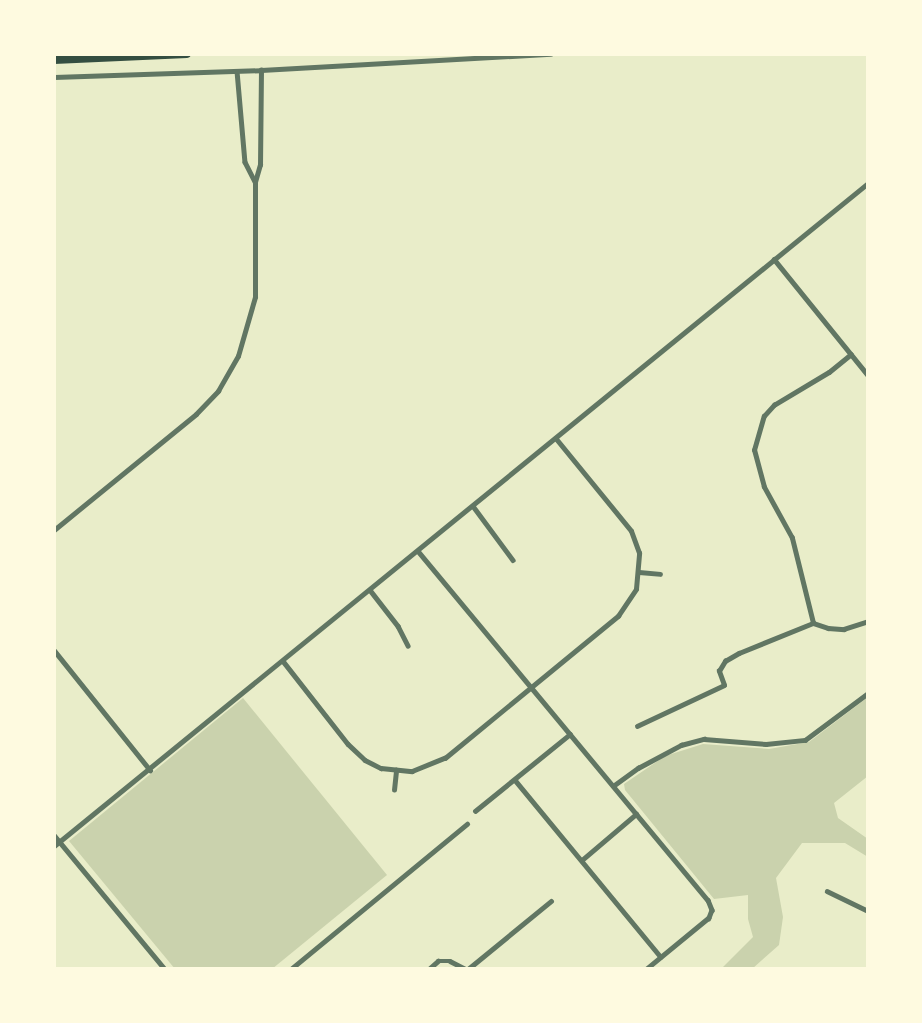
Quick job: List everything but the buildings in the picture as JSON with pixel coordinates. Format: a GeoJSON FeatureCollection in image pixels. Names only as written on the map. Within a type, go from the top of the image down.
{"type":"FeatureCollection","features":[{"type":"Feature","properties":{"kind":"highway"},"geometry":{"type":"LineString","coordinates":[[54,60],[187,54]]}},
{"type":"Feature","properties":{"kind":"street"},"geometry":{"type":"LineString","coordinates":[[54,77],[261,70],[551,54]]}},
{"type":"Feature","properties":{"kind":"street"},"geometry":{"type":"LineString","coordinates":[[54,530],[196,414],[228,374],[246,337],[255,297],[255,182],[260,165],[261,70]]}},
{"type":"Feature","properties":{"kind":"street"},"geometry":{"type":"LineString","coordinates":[[237,71],[245,162],[255,182]]}},
{"type":"Feature","properties":{"kind":"street"},"geometry":{"type":"LineString","coordinates":[[54,846],[868,183]]}},
{"type":"Feature","properties":{"kind":"street"},"geometry":{"type":"LineString","coordinates":[[774,259],[868,375]]}},
{"type":"Feature","properties":{"kind":"street"},"geometry":{"type":"LineString","coordinates":[[813,623],[792,538],[764,487],[754,450],[764,416],[774,405],[829,372],[851,354]]}},
{"type":"Feature","properties":{"kind":"street"},"geometry":{"type":"LineString","coordinates":[[283,661],[356,754],[381,768],[396,770],[422,769],[445,758],[618,616],[633,597],[639,572],[639,553],[631,531],[556,439]]}},
{"type":"Feature","properties":{"kind":"street"},"geometry":{"type":"LineString","coordinates":[[473,506],[513,560]]}},
{"type":"Feature","properties":{"kind":"street"},"geometry":{"type":"LineString","coordinates":[[418,551],[708,900],[712,910],[709,918],[647,969]]}},
{"type":"Feature","properties":{"kind":"street"},"geometry":{"type":"LineString","coordinates":[[639,572],[660,574]]}},
{"type":"Feature","properties":{"kind":"street"},"geometry":{"type":"LineString","coordinates":[[370,590],[398,626],[408,646]]}},
{"type":"Feature","properties":{"kind":"street"},"geometry":{"type":"LineString","coordinates":[[637,726],[724,685],[719,671],[725,661],[813,623],[844,629],[868,621]]}},
{"type":"Feature","properties":{"kind":"street"},"geometry":{"type":"LineString","coordinates":[[54,650],[150,770]]}},
{"type":"Feature","properties":{"kind":"street"},"geometry":{"type":"LineString","coordinates":[[613,786],[638,768],[670,751],[704,739],[766,744],[805,740],[868,693]]}},
{"type":"Feature","properties":{"kind":"street"},"geometry":{"type":"LineString","coordinates":[[475,811],[570,734]]}},
{"type":"Feature","properties":{"kind":"street"},"geometry":{"type":"LineString","coordinates":[[394,790],[396,770]]}},
{"type":"Feature","properties":{"kind":"street"},"geometry":{"type":"LineString","coordinates":[[515,780],[661,957]]}},
{"type":"Feature","properties":{"kind":"street"},"geometry":{"type":"LineString","coordinates":[[582,860],[636,814]]}},
{"type":"Feature","properties":{"kind":"street"},"geometry":{"type":"LineString","coordinates":[[291,969],[467,824]]}},
{"type":"Feature","properties":{"kind":"street"},"geometry":{"type":"LineString","coordinates":[[54,835],[165,969]]}},
{"type":"Feature","properties":{"kind":"street"},"geometry":{"type":"LineString","coordinates":[[827,891],[868,911]]}},
{"type":"Feature","properties":{"kind":"street"},"geometry":{"type":"LineString","coordinates":[[429,969],[438,961],[450,961],[467,969],[551,901]]}},
{"type":"Feature","properties":{"kind":"green space"},"geometry":{"type":"Polygon","coordinates":[[[868,697],[868,776],[834,803],[838,818],[868,839],[868,857],[845,843],[802,843],[776,878],[783,917],[779,945],[752,969],[721,969],[753,937],[748,919],[748,895],[714,899],[625,790],[624,784],[665,756],[703,744],[769,749],[809,742],[868,697]]]}},
{"type":"Feature","properties":{"kind":"green space"},"geometry":{"type":"Polygon","coordinates":[[[243,698],[387,875],[272,969],[175,969],[69,841],[243,698]]]}}]}
